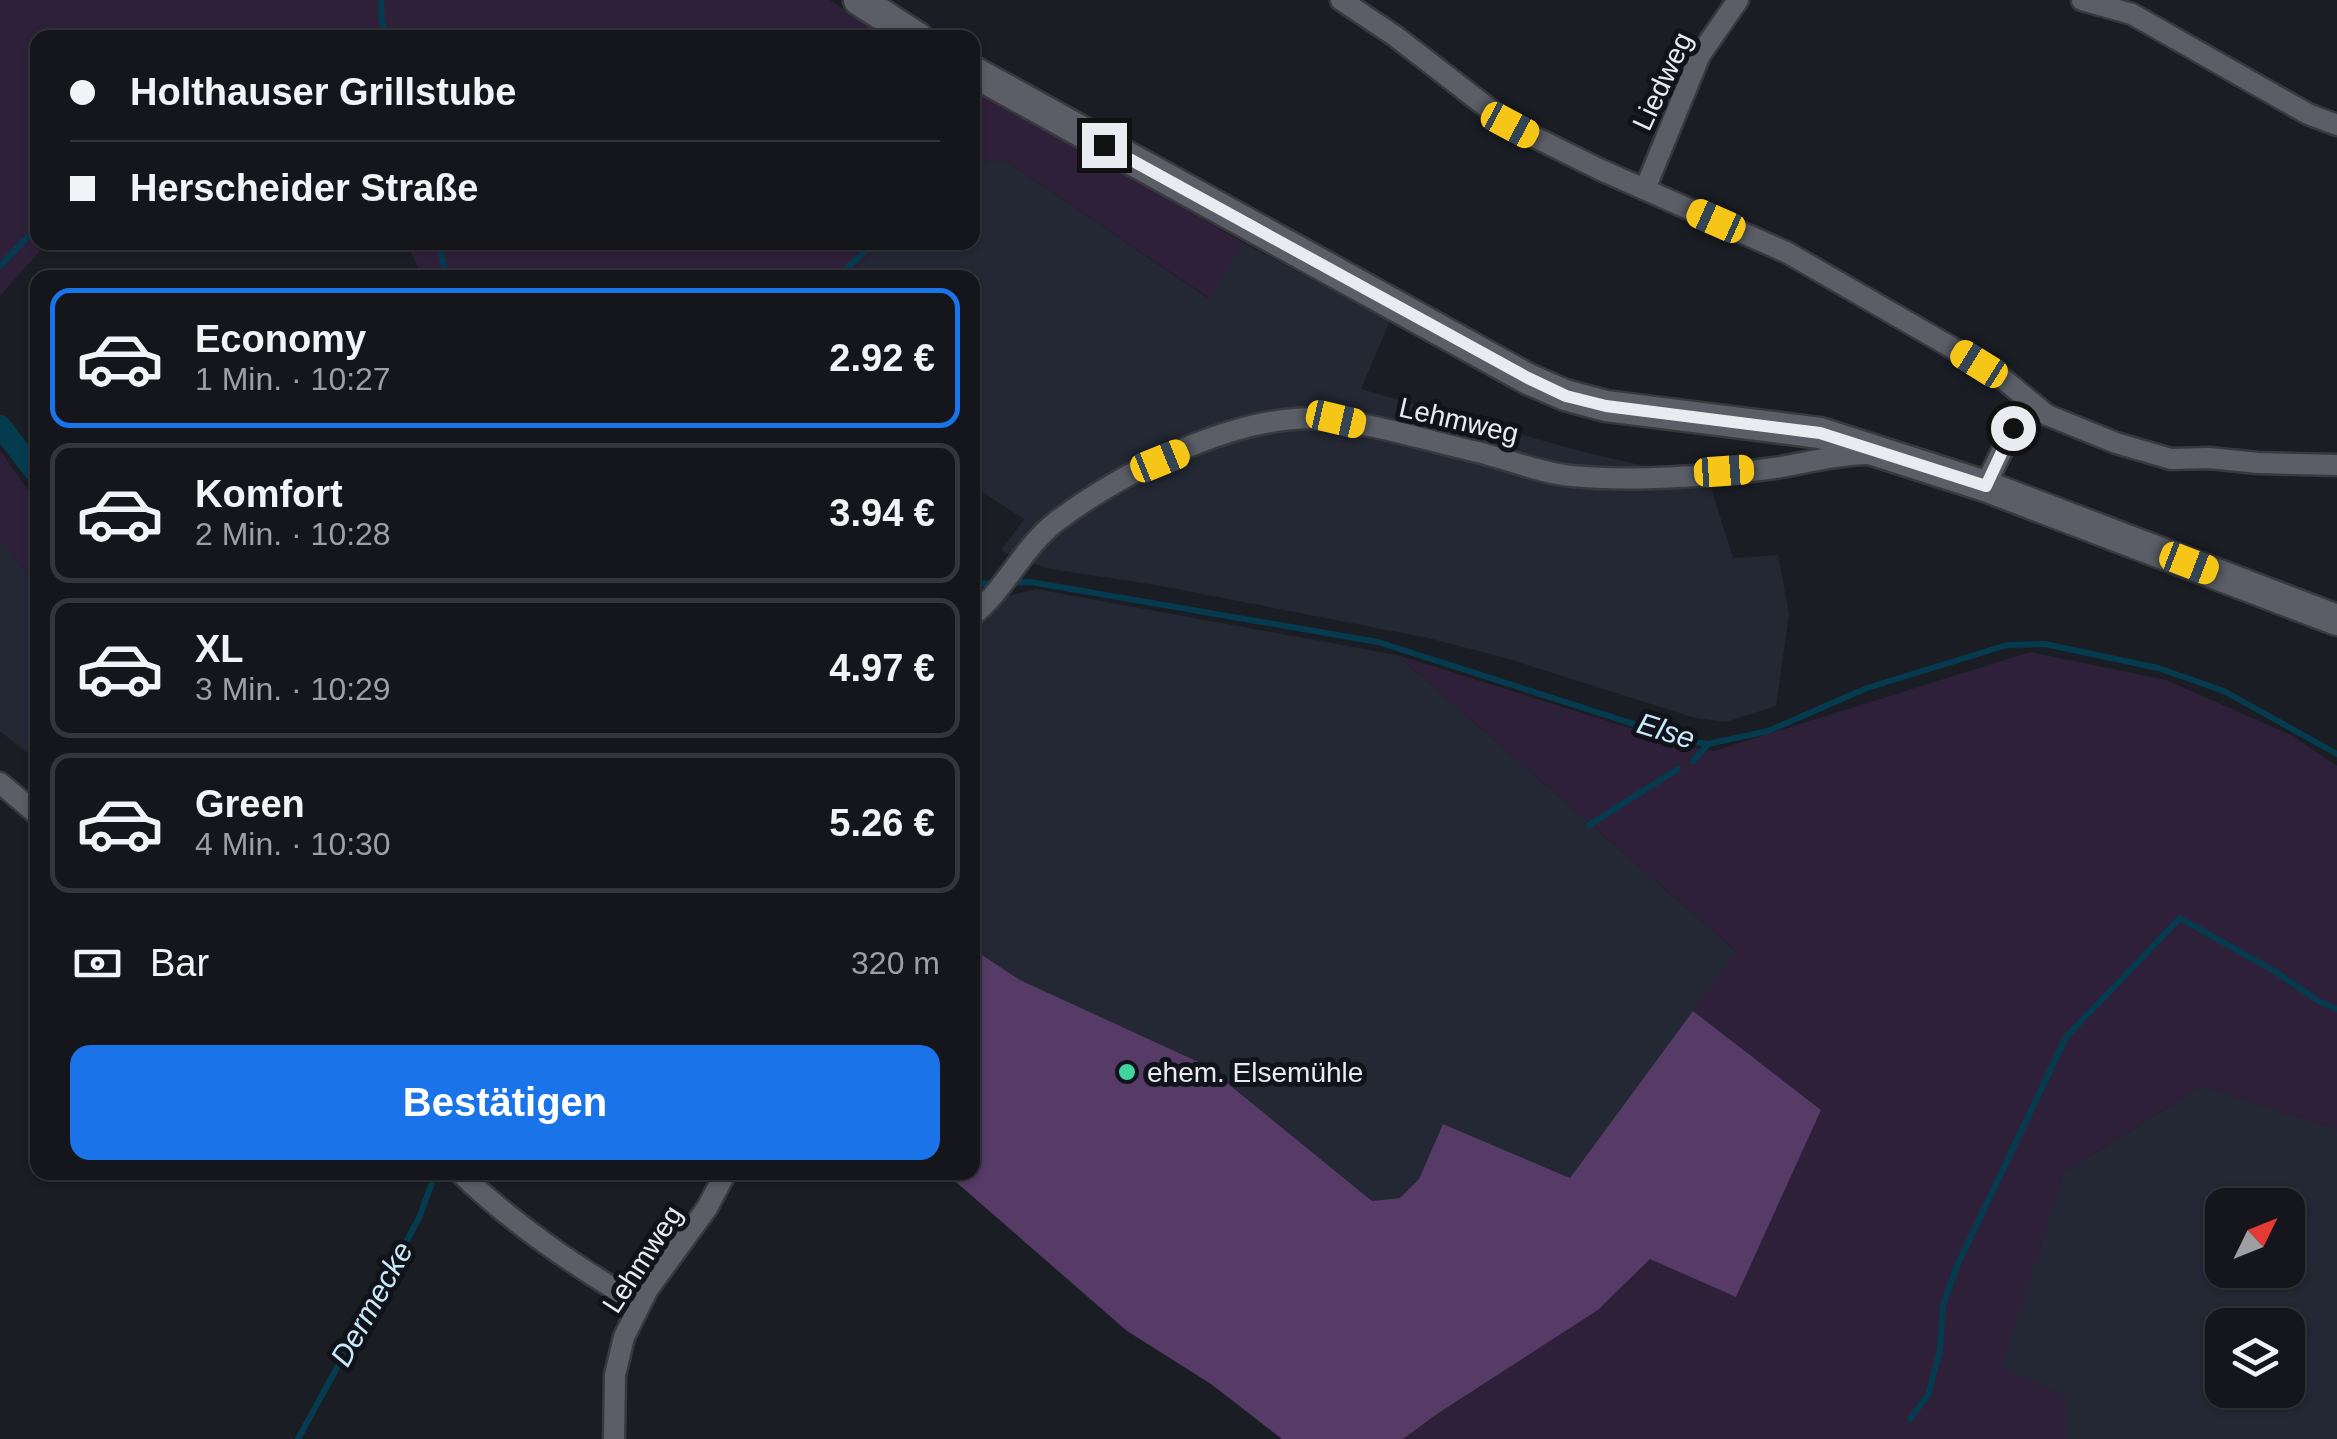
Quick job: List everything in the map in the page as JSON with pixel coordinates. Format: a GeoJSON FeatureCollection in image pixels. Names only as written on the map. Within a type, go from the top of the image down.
{"type":"FeatureCollection","features":[{"type":"Feature","properties":{"kind":"main road"},"geometry":{"type":"LineString","coordinates":[[859,0],[906,30]]}},
{"type":"Feature","properties":{"kind":"main road"},"geometry":{"type":"LineString","coordinates":[[980,75],[1566,396],[1650,413],[1798,428],[1986,486],[2337,620]]}},
{"type":"Feature","properties":{"kind":"street"},"geometry":{"type":"LineString","coordinates":[[1341,0],[1395,36],[1510,125],[1788,253],[2002,378],[2047,415],[2157,456],[2337,466]]}},
{"type":"Feature","properties":{"kind":"street","name":"Liedweg"},"geometry":{"type":"LineString","coordinates":[[1645,189],[1700,55],[1738,0]]}},
{"type":"Feature","properties":{"kind":"street"},"geometry":{"type":"LineString","coordinates":[[2082,0],[2132,14],[2308,114],[2337,124]]}},
{"type":"Feature","properties":{"kind":"street"},"geometry":{"type":"LineString","coordinates":[[1986,486],[2027,399]]}},
{"type":"Feature","properties":{"kind":"street","name":"Lehmweg"},"geometry":{"type":"LineString","coordinates":[[980,610],[990,602],[1031,543],[1106,488],[1214,438],[1297,418],[1336,419],[1568,476],[1626,479],[1774,468],[1877,453]]}},
{"type":"Feature","properties":{"kind":"street"},"geometry":{"type":"LineString","coordinates":[[0,782],[30,808]]}},
{"type":"Feature","properties":{"kind":"street"},"geometry":{"type":"LineString","coordinates":[[468,1180],[544,1246],[644,1296]]}},
{"type":"Feature","properties":{"kind":"street","name":"Lehmweg"},"geometry":{"type":"LineString","coordinates":[[614,1439],[614,1376],[624,1337],[644,1296],[707,1208],[722,1180]]}},
{"type":"Feature","properties":{"kind":"shaded area"},"geometry":{"type":"Polygon","coordinates":[[[0,0],[829,0],[878,30],[30,30],[30,250],[41,250],[0,296],[0,0]]]}},
{"type":"Feature","properties":{"kind":"shaded area"},"geometry":{"type":"Polygon","coordinates":[[[980,91],[1244,243],[1209,298],[1009,163],[980,159],[980,91]]]}},
{"type":"Feature","properties":{"kind":"shaded area"},"geometry":{"type":"Polygon","coordinates":[[[980,159],[1009,163],[1208,298],[1244,243],[1390,321],[1361,389],[1580,451],[1709,481],[1733,558],[1778,555],[1789,614],[1776,706],[1726,722],[1695,718],[1502,657],[1428,638],[1161,586],[1046,568],[1001,551],[1024,519],[980,491],[980,270],[853,270],[875,250],[980,250],[980,159]]]}},
{"type":"Feature","properties":{"kind":"shaded area"},"geometry":{"type":"Polygon","coordinates":[[[410,250],[875,250],[853,270],[420,270],[410,250]]]}},
{"type":"Feature","properties":{"kind":"shaded area"},"geometry":{"type":"Polygon","coordinates":[[[0,450],[30,494],[30,577],[0,540],[0,450]]]}},
{"type":"Feature","properties":{"kind":"shaded area"},"geometry":{"type":"Polygon","coordinates":[[[0,540],[30,577],[30,755],[0,731],[0,540]]]}},
{"type":"Feature","properties":{"kind":"shaded area"},"geometry":{"type":"Polygon","coordinates":[[[1036,589],[1397,655],[1737,952],[1570,1178],[1443,1124],[1419,1179],[1400,1198],[1372,1201],[1205,1065],[1020,980],[980,954],[980,603],[1036,589]]]}},
{"type":"Feature","properties":{"kind":"shaded area"},"geometry":{"type":"Polygon","coordinates":[[[2030,652],[2166,680],[2293,736],[2337,766],[2337,1129],[2202,1086],[2064,1172],[2002,1366],[2066,1397],[2066,1439],[1403,1439],[1598,1310],[1650,1259],[1821,1110],[1693,1011],[1736,951],[1397,655],[1690,747],[1714,751],[2030,652]]]}},
{"type":"Feature","properties":{"kind":"shaded area"},"geometry":{"type":"Polygon","coordinates":[[[980,954],[1020,980],[1205,1065],[1372,1201],[1400,1198],[1419,1179],[1443,1124],[1570,1178],[1693,1011],[1821,1110],[1736,1297],[1650,1259],[1598,1310],[1403,1439],[1282,1439],[1211,1384],[1127,1331],[952,1180],[980,1180],[980,954]]]}},
{"type":"Feature","properties":{"kind":"shaded area"},"geometry":{"type":"Polygon","coordinates":[[[2202,1086],[2337,1129],[2337,1439],[2066,1439],[2066,1397],[2001,1367],[2064,1172],[2202,1086]]]}},
{"type":"Feature","properties":{"kind":"waterway","name":"Else"},"geometry":{"type":"LineString","coordinates":[[381,0],[385,30]]}},
{"type":"Feature","properties":{"kind":"waterway"},"geometry":{"type":"LineString","coordinates":[[0,266],[30,234]]}},
{"type":"Feature","properties":{"kind":"waterway","name":"Else"},"geometry":{"type":"LineString","coordinates":[[441,250],[446,270]]}},
{"type":"Feature","properties":{"kind":"waterway"},"geometry":{"type":"LineString","coordinates":[[845,270],[866,250]]}},
{"type":"Feature","properties":{"kind":"waterway"},"geometry":{"type":"LineString","coordinates":[[0,426],[30,465]]}},
{"type":"Feature","properties":{"kind":"waterway","name":"Else"},"geometry":{"type":"LineString","coordinates":[[1009,583],[1031,582],[1378,642],[1687,741],[1708,744],[1768,731],[1867,688],[2007,645],[2045,644],[2158,668],[2224,691],[2337,754]]}},
{"type":"Feature","properties":{"kind":"waterway","name":"Else"},"geometry":{"type":"LineString","coordinates":[[980,584],[996,583]]}},
{"type":"Feature","properties":{"kind":"waterway"},"geometry":{"type":"LineString","coordinates":[[1693,761],[1708,744]]}},
{"type":"Feature","properties":{"kind":"waterway"},"geometry":{"type":"LineString","coordinates":[[1589,825],[1678,769]]}},
{"type":"Feature","properties":{"kind":"waterway"},"geometry":{"type":"LineString","coordinates":[[1910,1419],[1928,1395],[1940,1350],[1943,1305],[1957,1266],[2066,1037],[2180,918],[2337,1009]]}},
{"type":"Feature","properties":{"kind":"waterway","name":"Dermecke"},"geometry":{"type":"LineString","coordinates":[[298,1439],[419,1218],[433,1180]]}},
{"type":"Feature","properties":{"kind":"place","name":"ehem. Elsemühle"},"geometry":{"type":"Point","coordinates":[1127,1072]}},
{"type":"Feature","properties":{"kind":"route"},"geometry":{"type":"LineString","coordinates":[[1104,145],[1566,396],[1650,413],[1798,428],[1986,486],[2013,428]]}}]}
